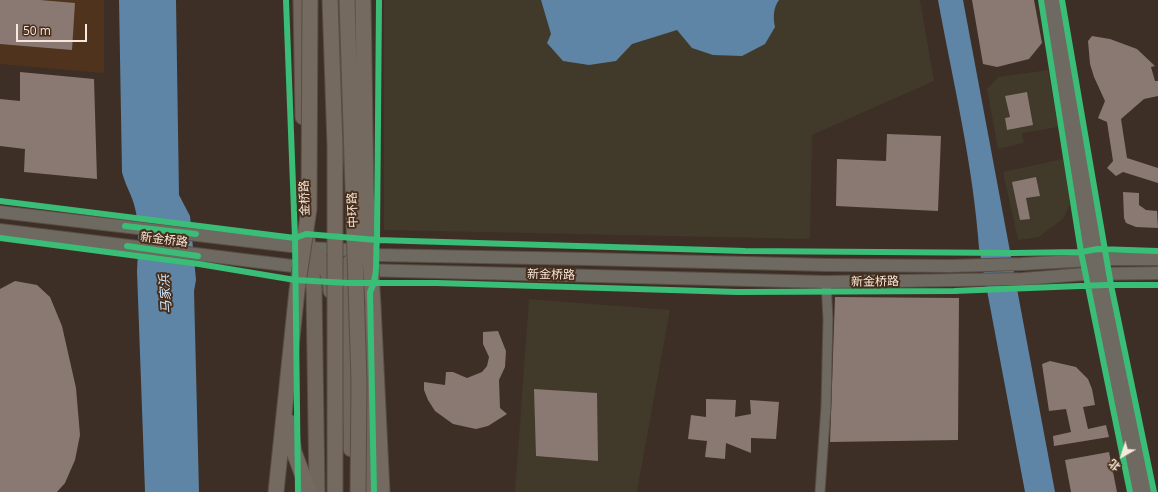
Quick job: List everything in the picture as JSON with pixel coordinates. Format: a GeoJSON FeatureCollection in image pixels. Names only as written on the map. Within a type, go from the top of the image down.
{"type":"FeatureCollection","features":[{"type":"Feature","properties":{"kind":"highway"},"geometry":{"type":"LineString","coordinates":[[276,492],[296,290],[309,209],[310,0]]}},
{"type":"Feature","properties":{"kind":"highway","name":"中环路"},"geometry":{"type":"LineString","coordinates":[[330,0],[336,146],[334,492]]}},
{"type":"Feature","properties":{"kind":"highway","name":"中环路"},"geometry":{"type":"LineString","coordinates":[[347,0],[358,358],[358,492]]}},
{"type":"Feature","properties":{"kind":"highway"},"geometry":{"type":"LineString","coordinates":[[363,0],[366,192],[380,424],[382,492]]}},
{"type":"Feature","properties":{"kind":"highway"},"geometry":{"type":"LineString","coordinates":[[358,358],[366,192]]}},
{"type":"Feature","properties":{"kind":"highway"},"geometry":{"type":"LineString","coordinates":[[288,377],[289,427],[294,452],[309,492]]}},
{"type":"Feature","properties":{"kind":"highway"},"geometry":{"type":"LineString","coordinates":[[380,424],[391,492]]}},
{"type":"Feature","properties":{"kind":"main road","name":"金桥路"},"geometry":{"type":"LineString","coordinates":[[301,0],[301,72],[308,248],[314,290],[317,492]]}},
{"type":"Feature","properties":{"kind":"main road"},"geometry":{"type":"LineString","coordinates":[[352,492],[348,270],[351,250],[355,83],[354,0]]}},
{"type":"Feature","properties":{"kind":"main road"},"geometry":{"type":"LineString","coordinates":[[308,248],[320,258],[331,282],[333,391],[351,428]]}},
{"type":"Feature","properties":{"kind":"main road"},"geometry":{"type":"LineString","coordinates":[[351,250],[365,271],[369,492]]}},
{"type":"Feature","properties":{"kind":"street"},"geometry":{"type":"LineString","coordinates":[[1046,0],[1096,260]]}},
{"type":"Feature","properties":{"kind":"street"},"geometry":{"type":"LineString","coordinates":[[1056,0],[1098,274],[1138,492]]}},
{"type":"Feature","properties":{"kind":"street","name":"新金桥路"},"geometry":{"type":"LineString","coordinates":[[0,212],[308,248],[351,250],[375,255],[819,265],[969,265],[1096,260],[1158,260]]}},
{"type":"Feature","properties":{"kind":"street","name":"新金桥路"},"geometry":{"type":"LineString","coordinates":[[0,230],[311,269],[826,282],[1023,279],[1098,274],[1158,273]]}},
{"type":"Feature","properties":{"kind":"street"},"geometry":{"type":"LineString","coordinates":[[1098,274],[1149,492]]}},
{"type":"Feature","properties":{"kind":"street"},"geometry":{"type":"LineString","coordinates":[[820,492],[826,406],[828,319],[826,282]]}},
{"type":"Feature","properties":{"kind":"shaded area"},"geometry":{"type":"Polygon","coordinates":[[[0,0],[104,0],[104,73],[0,64],[0,0]]]}},
{"type":"Feature","properties":{"kind":"shaded area"},"geometry":{"type":"Polygon","coordinates":[[[384,0],[920,0],[934,81],[812,135],[810,239],[384,230],[384,0]]]}},
{"type":"Feature","properties":{"kind":"shaded area"},"geometry":{"type":"Polygon","coordinates":[[[1048,70],[1058,127],[1022,133],[1024,143],[998,149],[987,89],[998,77],[1048,70]]]}},
{"type":"Feature","properties":{"kind":"shaded area"},"geometry":{"type":"Polygon","coordinates":[[[1063,159],[1070,204],[1064,218],[1039,237],[1018,240],[1003,172],[1063,159]]]}},
{"type":"Feature","properties":{"kind":"shaded area"},"geometry":{"type":"Polygon","coordinates":[[[529,299],[670,310],[637,492],[515,492],[529,299]]]}},
{"type":"Feature","properties":{"kind":"water","name":"马家浜"},"geometry":{"type":"Polygon","coordinates":[[[119,0],[176,0],[179,195],[190,216],[196,280],[194,291],[199,492],[145,492],[137,271],[138,231],[135,208],[122,172],[119,0]]]}},
{"type":"Feature","properties":{"kind":"water"},"geometry":{"type":"Polygon","coordinates":[[[541,0],[779,0],[774,13],[775,27],[765,44],[742,56],[713,55],[692,48],[677,30],[632,44],[616,61],[589,65],[563,61],[547,43],[551,34],[541,0]]]}},
{"type":"Feature","properties":{"kind":"water"},"geometry":{"type":"Polygon","coordinates":[[[938,0],[963,0],[1055,492],[1025,492],[979,248],[972,185],[962,123],[938,0]]]}},
{"type":"Feature","properties":{"kind":"building"},"geometry":{"type":"Polygon","coordinates":[[[0,0],[40,0],[75,3],[72,50],[0,44],[0,0]]]}},
{"type":"Feature","properties":{"kind":"building"},"geometry":{"type":"Polygon","coordinates":[[[972,0],[1034,0],[1042,43],[1029,59],[997,67],[983,64],[972,0]]]}},
{"type":"Feature","properties":{"kind":"building"},"geometry":{"type":"Polygon","coordinates":[[[1092,36],[1110,39],[1137,49],[1155,66],[1151,67],[1155,81],[1158,81],[1158,96],[1144,99],[1121,119],[1127,158],[1158,168],[1158,183],[1123,172],[1116,176],[1107,168],[1113,161],[1107,122],[1098,118],[1105,101],[1090,64],[1088,41],[1092,36]]]}},
{"type":"Feature","properties":{"kind":"building"},"geometry":{"type":"Polygon","coordinates":[[[20,72],[94,79],[97,179],[24,172],[25,149],[0,146],[0,99],[20,101],[20,72]]]}},
{"type":"Feature","properties":{"kind":"building"},"geometry":{"type":"Polygon","coordinates":[[[1027,92],[1033,125],[1007,130],[1005,118],[1010,117],[1005,96],[1027,92]]]}},
{"type":"Feature","properties":{"kind":"building"},"geometry":{"type":"Polygon","coordinates":[[[887,134],[941,136],[938,211],[836,206],[837,159],[886,161],[887,134]]]}},
{"type":"Feature","properties":{"kind":"building"},"geometry":{"type":"Polygon","coordinates":[[[1036,177],[1040,196],[1026,198],[1030,219],[1020,220],[1012,182],[1036,177]]]}},
{"type":"Feature","properties":{"kind":"building"},"geometry":{"type":"Polygon","coordinates":[[[1123,192],[1139,193],[1139,205],[1146,210],[1157,211],[1158,228],[1136,227],[1126,223],[1124,218],[1123,192]]]}},
{"type":"Feature","properties":{"kind":"building"},"geometry":{"type":"Polygon","coordinates":[[[15,281],[37,285],[50,297],[62,326],[76,388],[80,435],[75,460],[65,483],[57,492],[0,492],[0,289],[15,281]]]}},
{"type":"Feature","properties":{"kind":"building"},"geometry":{"type":"Polygon","coordinates":[[[835,297],[959,298],[958,440],[830,442],[835,297]]]}},
{"type":"Feature","properties":{"kind":"building"},"geometry":{"type":"Polygon","coordinates":[[[498,331],[506,351],[505,367],[499,380],[500,408],[507,414],[488,426],[476,429],[453,424],[435,411],[424,390],[424,382],[445,385],[446,372],[453,372],[467,378],[482,372],[487,366],[489,357],[483,344],[483,332],[498,331]]]}},
{"type":"Feature","properties":{"kind":"building"},"geometry":{"type":"Polygon","coordinates":[[[1050,361],[1076,367],[1088,379],[1092,389],[1095,405],[1083,407],[1088,429],[1106,425],[1109,437],[1054,446],[1053,436],[1071,432],[1066,409],[1049,411],[1042,364],[1050,361]]]}},
{"type":"Feature","properties":{"kind":"building"},"geometry":{"type":"Polygon","coordinates":[[[534,389],[597,393],[598,461],[536,456],[534,389]]]}},
{"type":"Feature","properties":{"kind":"building"},"geometry":{"type":"Polygon","coordinates":[[[706,399],[736,400],[735,417],[751,414],[750,400],[779,402],[776,439],[751,438],[751,453],[726,443],[725,459],[705,457],[707,441],[688,439],[691,415],[706,417],[706,399]]]}},
{"type":"Feature","properties":{"kind":"building"},"geometry":{"type":"Polygon","coordinates":[[[1109,452],[1117,492],[1071,492],[1065,460],[1109,452]]]}},
{"type":"Feature","properties":{"kind":"cycle path"},"geometry":{"type":"LineString","coordinates":[[286,0],[295,238],[298,492]]}},
{"type":"Feature","properties":{"kind":"cycle path"},"geometry":{"type":"LineString","coordinates":[[374,492],[370,292],[376,273],[379,0]]}},
{"type":"Feature","properties":{"kind":"cycle path"},"geometry":{"type":"LineString","coordinates":[[1041,0],[1081,252],[1130,492]]}},
{"type":"Feature","properties":{"kind":"cycle path"},"geometry":{"type":"LineString","coordinates":[[1062,0],[1111,285],[1154,492]]}},
{"type":"Feature","properties":{"kind":"cycle path"},"geometry":{"type":"LineString","coordinates":[[0,201],[295,238],[306,234],[377,240],[745,251],[1013,253],[1081,252],[1098,249],[1158,251]]}},
{"type":"Feature","properties":{"kind":"cycle path"},"geometry":{"type":"LineString","coordinates":[[125,226],[196,234]]}},
{"type":"Feature","properties":{"kind":"cycle path"},"geometry":{"type":"LineString","coordinates":[[0,238],[199,264],[295,280],[348,283],[437,283],[737,292],[954,291],[1105,285],[1158,285]]}},
{"type":"Feature","properties":{"kind":"cycle path"},"geometry":{"type":"LineString","coordinates":[[127,246],[198,256]]}}]}
